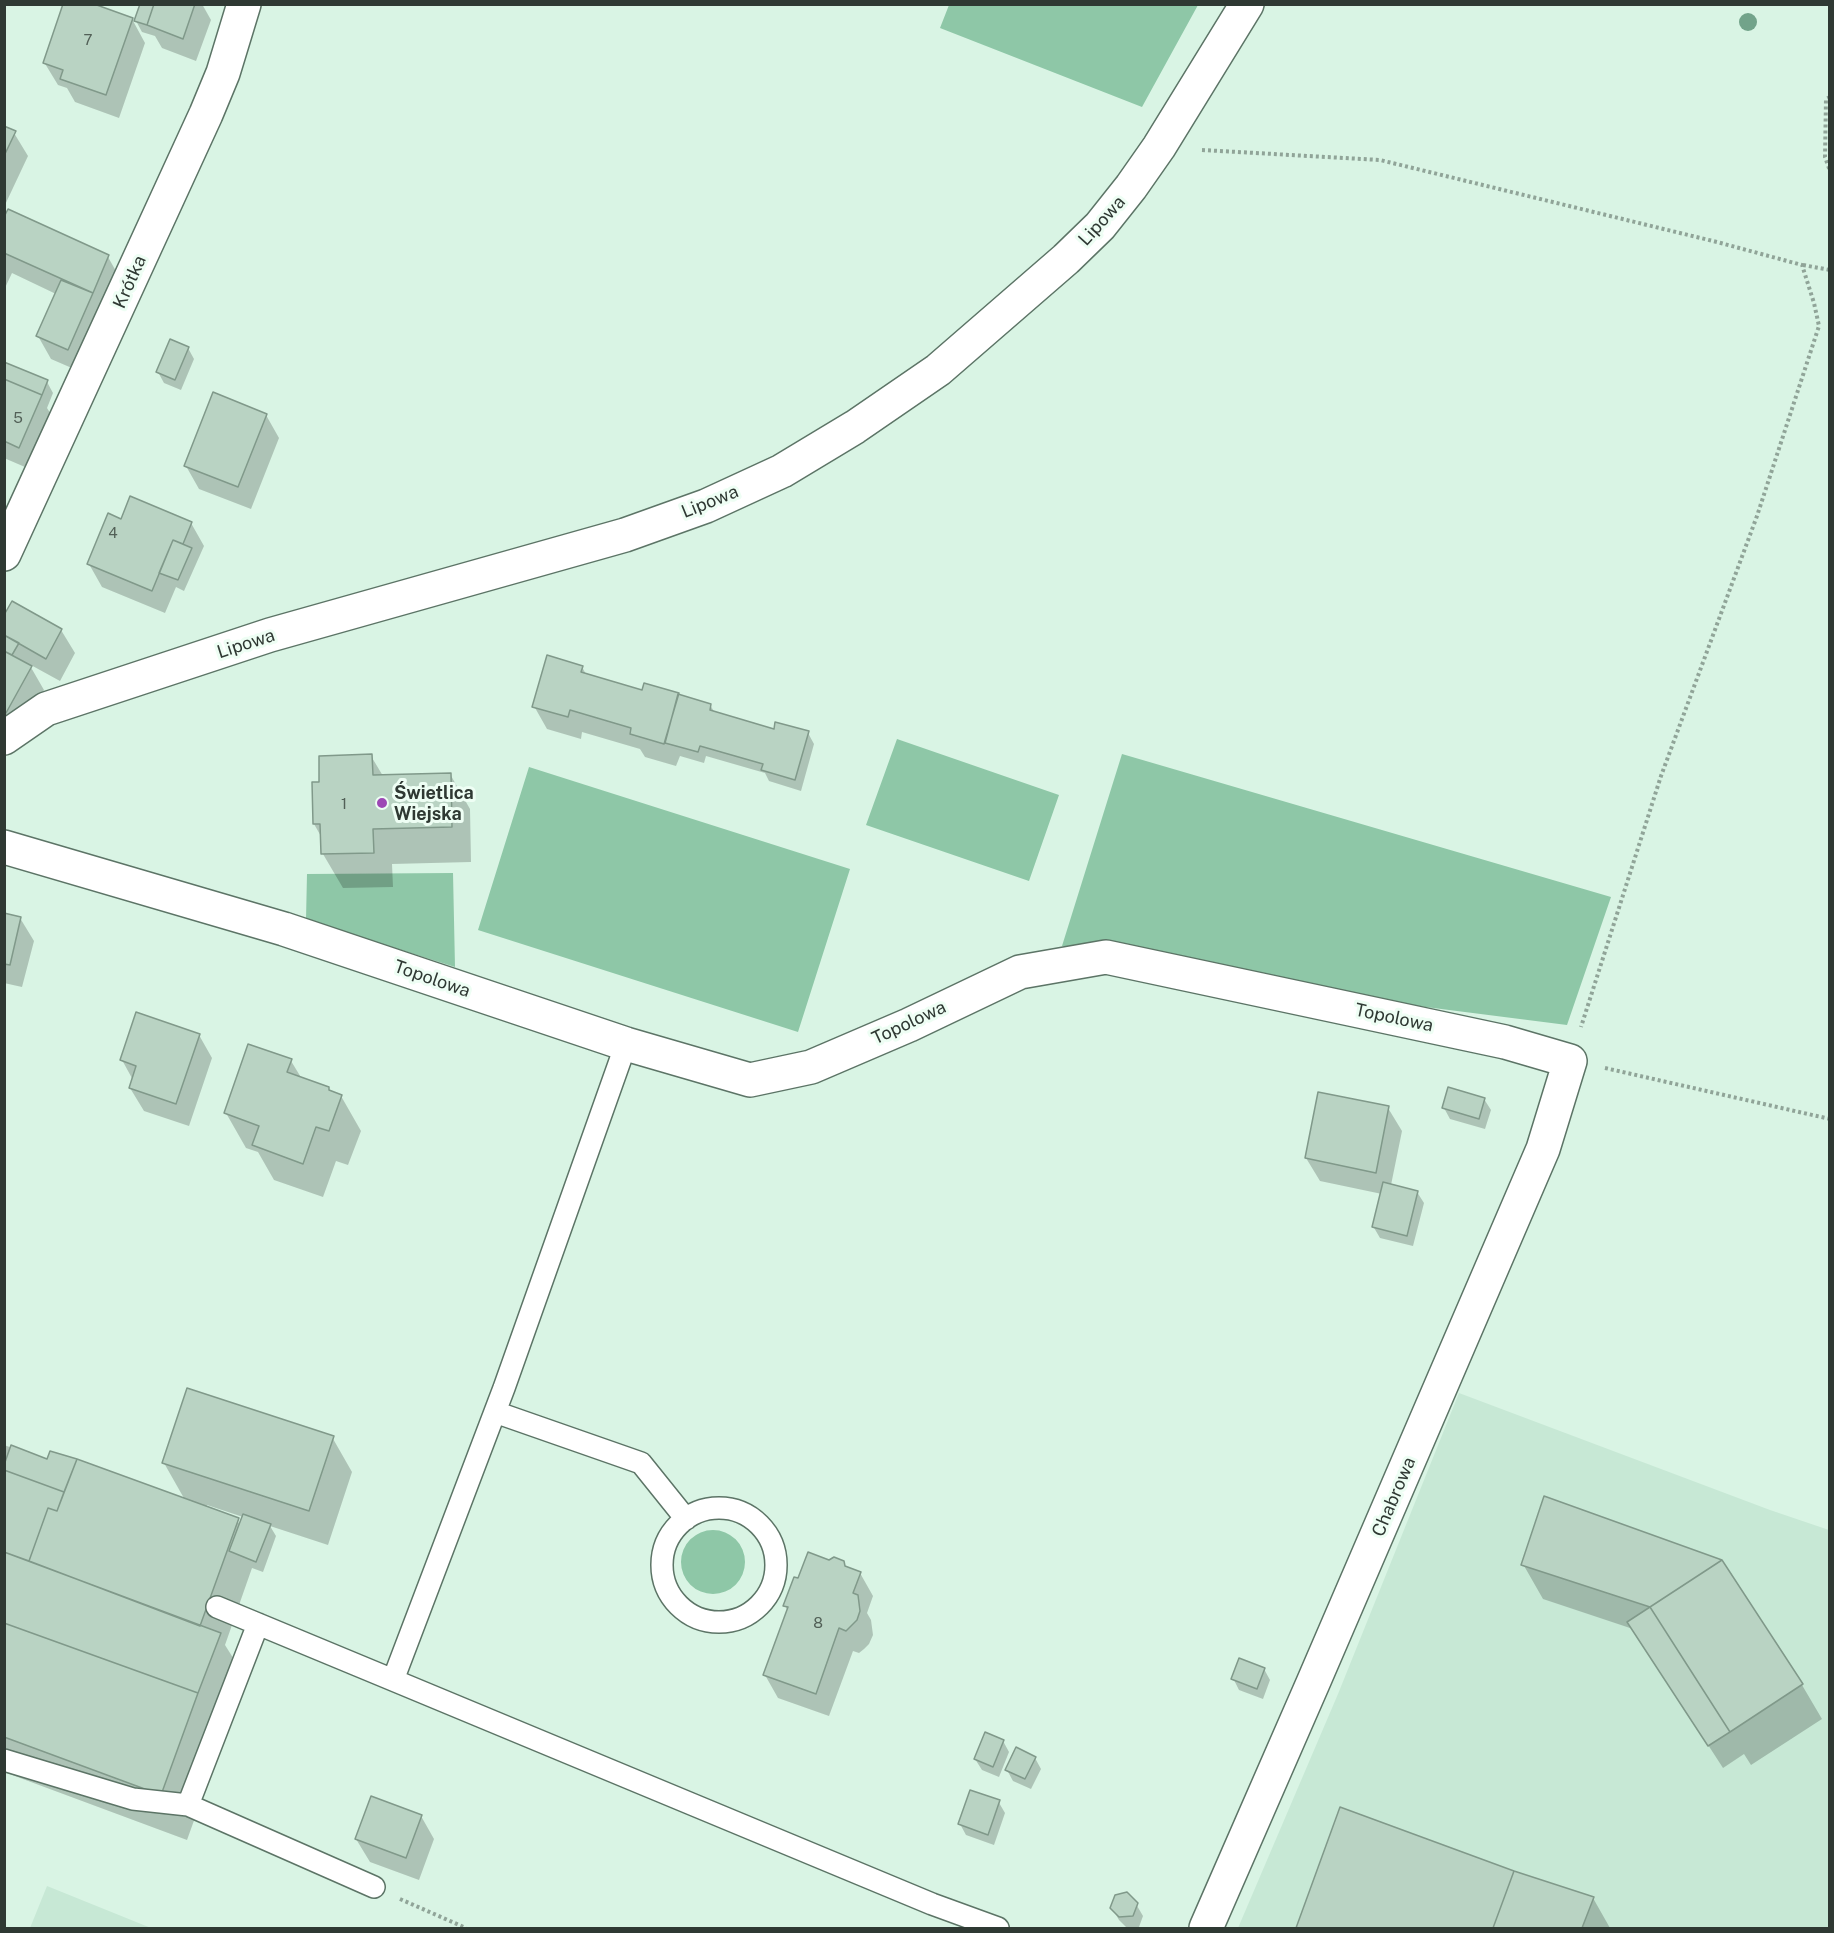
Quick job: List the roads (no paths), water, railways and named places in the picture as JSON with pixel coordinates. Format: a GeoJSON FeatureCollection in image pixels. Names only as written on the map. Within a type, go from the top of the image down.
{"type":"FeatureCollection","features":[{"type":"Feature","properties":{"kind":"street","name":"Krótka"},"geometry":{"type":"LineString","coordinates":[[4,554],[224,73],[244,4]]}},
{"type":"Feature","properties":{"kind":"street","name":"Lipowa"},"geometry":{"type":"LineString","coordinates":[[4,738],[46,708],[270,635],[625,535],[706,506],[782,471],[855,427],[938,370],[1020,300],[1100,226],[1159,147],[1247,4]]}},
{"type":"Feature","properties":{"kind":"street","name":"Topolowa"},"geometry":{"type":"LineString","coordinates":[[4,847],[284,929],[626,1044],[750,1080],[811,1067],[1020,972],[1106,957],[1506,1042],[1570,1061]]}},
{"type":"Feature","properties":{"kind":"street","name":"Chabrowa"},"geometry":{"type":"LineString","coordinates":[[1206,1929],[1543,1149],[1570,1061]]}},
{"type":"Feature","properties":{"kind":"lane"},"geometry":{"type":"LineString","coordinates":[[393,1680],[495,1412],[626,1044]]}},
{"type":"Feature","properties":{"kind":"lane"},"geometry":{"type":"LineString","coordinates":[[495,1412],[641,1463],[686,1519]]}},
{"type":"Feature","properties":{"kind":"lane"},"geometry":{"type":"LineString","coordinates":[[720,1508],[738,1511],[753,1519],[766,1532],[774,1548],[776,1566],[773,1583],[765,1599],[752,1612],[736,1620],[719,1623],[701,1620],[685,1611],[673,1598],[664,1583],[662,1565],[669,1539],[686,1519],[702,1511],[720,1508]]}},
{"type":"Feature","properties":{"kind":"lane"},"geometry":{"type":"LineString","coordinates":[[217,1606],[932,1904],[998,1929]]}},
{"type":"Feature","properties":{"kind":"lane"},"geometry":{"type":"LineString","coordinates":[[188,1804],[258,1624]]}},
{"type":"Feature","properties":{"kind":"lane"},"geometry":{"type":"LineString","coordinates":[[4,1760],[133,1799],[188,1804],[374,1887]]}},
{"type":"Feature","properties":{"kind":"place","name":"Świetlica Wiejska"},"geometry":{"type":"Point","coordinates":[382,803]}}]}
